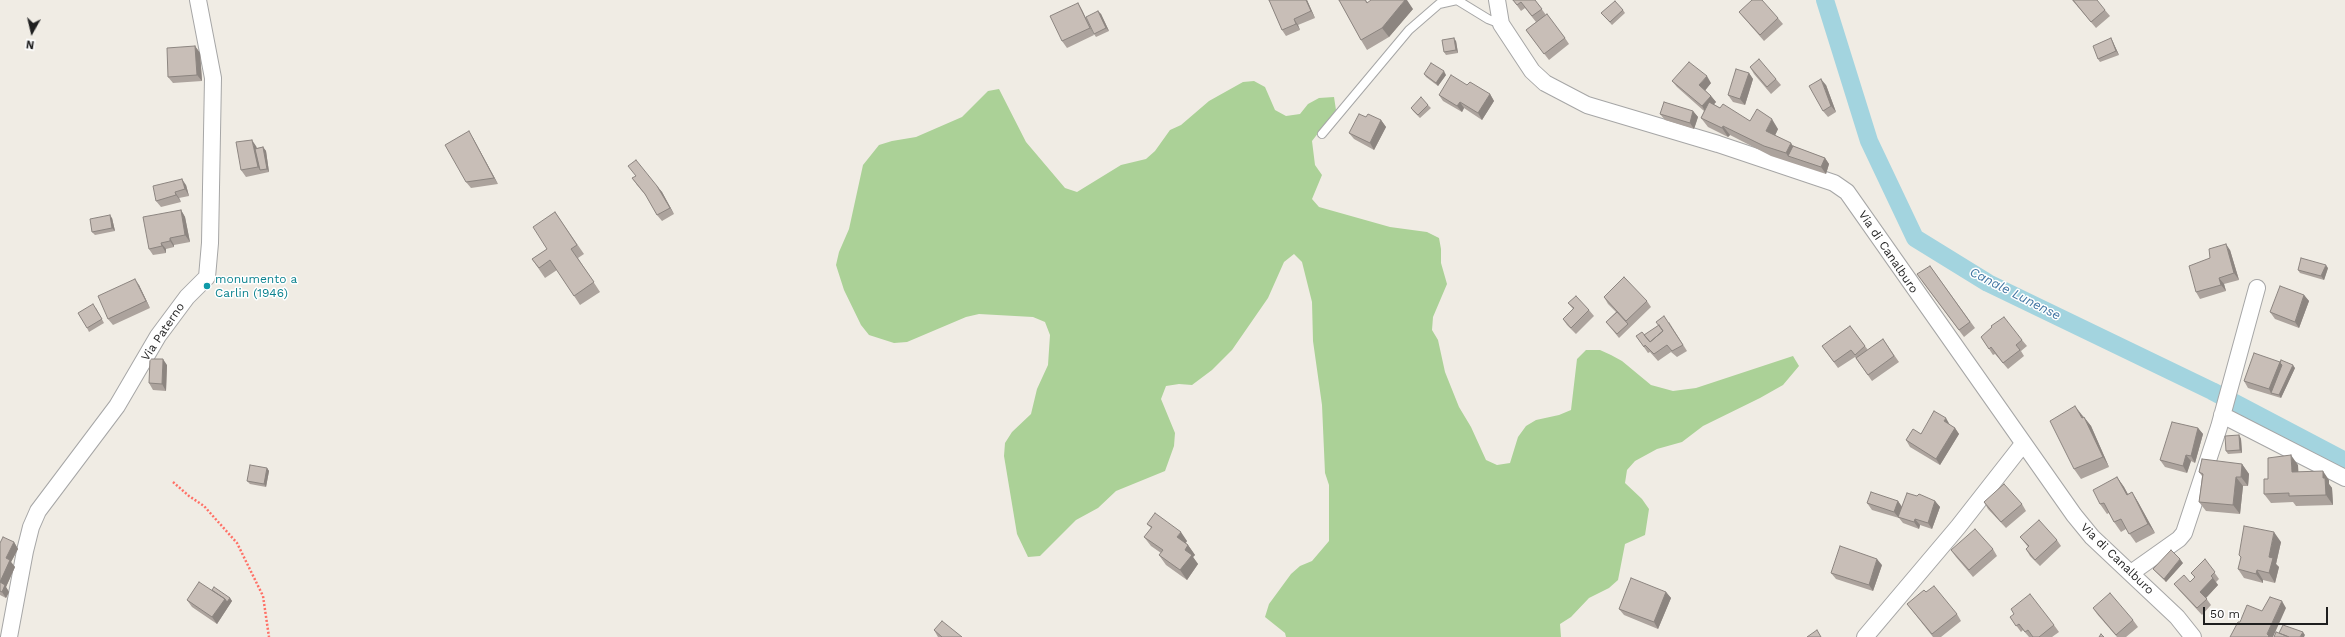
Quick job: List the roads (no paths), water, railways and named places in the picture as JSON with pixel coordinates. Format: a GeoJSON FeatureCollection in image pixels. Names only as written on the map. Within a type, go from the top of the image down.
{"type":"FeatureCollection","features":[{"type":"Feature","properties":{"kind":"street","name":"Via Paterno"},"geometry":{"type":"LineString","coordinates":[[9,637],[25,551],[31,527],[38,511],[117,406],[158,336],[187,296],[207,277],[210,243],[212,78],[198,0]]}},
{"type":"Feature","properties":{"kind":"street","name":"Via di Canalburo"},"geometry":{"type":"LineString","coordinates":[[1497,0],[1500,24],[1532,71],[1545,83],[1587,105],[1718,144],[1834,183],[1846,192],[2022,444],[2092,537],[2177,617],[2193,637]]}},
{"type":"Feature","properties":{"kind":"street"},"geometry":{"type":"LineString","coordinates":[[2131,573],[2180,538],[2184,533],[2222,415],[2257,288]]}},
{"type":"Feature","properties":{"kind":"street"},"geometry":{"type":"LineString","coordinates":[[2222,415],[2345,478]]}},
{"type":"Feature","properties":{"kind":"street"},"geometry":{"type":"LineString","coordinates":[[1865,637],[1958,527],[2022,444]]}},
{"type":"Feature","properties":{"kind":"lane"},"geometry":{"type":"LineString","coordinates":[[1322,134],[1409,30],[1440,4],[1457,0],[1488,19],[1500,24]]}},
{"type":"Feature","properties":{"kind":"waterway","name":"Canale Lunense"},"geometry":{"type":"LineString","coordinates":[[1825,0],[1869,141],[1915,238],[1988,283],[2212,391],[2345,461]]}},
{"type":"Feature","properties":{"kind":"place","name":"monumento a Carlin (1946)"},"geometry":{"type":"Point","coordinates":[207,286]}}]}
